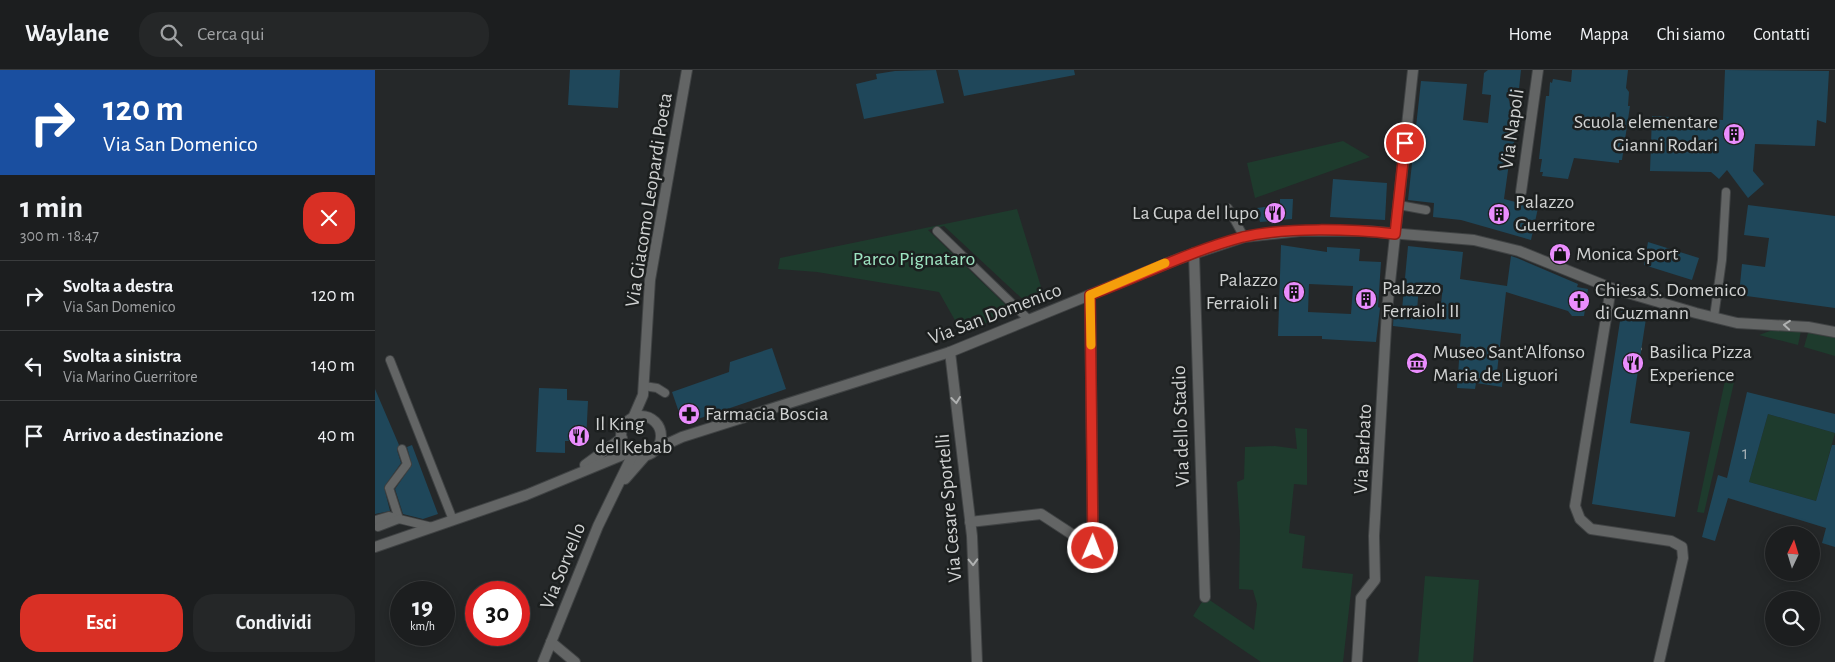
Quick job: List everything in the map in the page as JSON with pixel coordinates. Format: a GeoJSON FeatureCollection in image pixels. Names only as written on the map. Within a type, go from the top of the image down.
{"type":"FeatureCollection","features":[{"type":"Feature","properties":{"kind":"street","name":"Via Giacomo Leopardi Poeta"},"geometry":{"type":"LineString","coordinates":[[643,390],[650,280],[687,70]]}},
{"type":"Feature","properties":{"kind":"street","name":"Via Barbato"},"geometry":{"type":"LineString","coordinates":[[1357,662],[1361,598],[1375,580],[1375,536],[1387,310],[1413,70]]}},
{"type":"Feature","properties":{"kind":"street","name":"Via Napoli"},"geometry":{"type":"LineString","coordinates":[[1521,192],[1538,70]]}},
{"type":"Feature","properties":{"kind":"street","name":"Via San Domenico"},"geometry":{"type":"LineString","coordinates":[[656,449],[682,438],[950,352],[1159,265],[1194,253],[1244,237],[1300,231],[1366,231],[1474,240],[1519,251],[1611,288],[1737,323],[1808,327],[1835,332]]}},
{"type":"Feature","properties":{"kind":"street","name":"Via dello Stadio"},"geometry":{"type":"LineString","coordinates":[[1194,253],[1205,597]]}},
{"type":"Feature","properties":{"kind":"street"},"geometry":{"type":"LineString","coordinates":[[1611,288],[1575,506],[1580,519],[1591,530],[1671,541],[1682,547],[1683,558],[1659,662]]}},
{"type":"Feature","properties":{"kind":"street"},"geometry":{"type":"LineString","coordinates":[[970,522],[1041,514],[1093,548],[1090,295]]}},
{"type":"Feature","properties":{"kind":"street","name":"Via Cesare Sportelli"},"geometry":{"type":"LineString","coordinates":[[950,352],[970,522],[977,662]]}},
{"type":"Feature","properties":{"kind":"street"},"geometry":{"type":"LineString","coordinates":[[631,453],[622,438],[624,426],[633,418],[643,390]]}},
{"type":"Feature","properties":{"kind":"street"},"geometry":{"type":"LineString","coordinates":[[375,547],[526,495],[574,474],[631,453],[646,455],[656,449],[661,437],[660,431],[651,419],[643,390]]}},
{"type":"Feature","properties":{"kind":"street"},"geometry":{"type":"LineString","coordinates":[[633,418],[642,416],[651,419]]}},
{"type":"Feature","properties":{"kind":"street"},"geometry":{"type":"LineString","coordinates":[[660,431],[682,438]]}},
{"type":"Feature","properties":{"kind":"street"},"geometry":{"type":"LineString","coordinates":[[574,474],[622,438]]}},
{"type":"Feature","properties":{"kind":"street","name":"Via Sorvello"},"geometry":{"type":"LineString","coordinates":[[543,662],[598,526],[619,485],[631,453]]}},
{"type":"Feature","properties":{"kind":"street","name":"Via Sorvello"},"geometry":{"type":"LineString","coordinates":[[619,485],[646,455]]}},
{"type":"Feature","properties":{"kind":"street"},"geometry":{"type":"LineString","coordinates":[[551,642],[575,662]]}},
{"type":"Feature","properties":{"kind":"lane"},"geometry":{"type":"LineString","coordinates":[[1715,317],[1722,260],[1726,192]]}},
{"type":"Feature","properties":{"kind":"lane"},"geometry":{"type":"LineString","coordinates":[[1399,205],[1426,210]]}},
{"type":"Feature","properties":{"kind":"lane"},"geometry":{"type":"LineString","coordinates":[[1228,208],[1244,237]]}},
{"type":"Feature","properties":{"kind":"lane"},"geometry":{"type":"LineString","coordinates":[[937,231],[1028,319]]}},
{"type":"Feature","properties":{"kind":"lane"},"geometry":{"type":"LineString","coordinates":[[390,360],[453,520]]}},
{"type":"Feature","properties":{"kind":"lane"},"geometry":{"type":"LineString","coordinates":[[643,390],[657,388],[665,393]]}},
{"type":"Feature","properties":{"kind":"lane"},"geometry":{"type":"LineString","coordinates":[[399,518],[389,488],[407,464],[402,449]]}},
{"type":"Feature","properties":{"kind":"lane"},"geometry":{"type":"LineString","coordinates":[[377,524],[399,518],[432,527]]}},
{"type":"Feature","properties":{"kind":"green space"},"geometry":{"type":"Polygon","coordinates":[[[1343,141],[1370,157],[1255,198],[1247,163],[1343,141]]]}},
{"type":"Feature","properties":{"kind":"green space","name":"Parco Pignataro"},"geometry":{"type":"Polygon","coordinates":[[[1017,209],[1046,303],[1032,308],[944,226],[928,230],[1015,314],[961,331],[939,292],[817,272],[778,269],[780,258],[1017,209]]]}},
{"type":"Feature","properties":{"kind":"green space"},"geometry":{"type":"Polygon","coordinates":[[[1778,328],[1801,331],[1798,345],[1759,335],[1778,328]]]}},
{"type":"Feature","properties":{"kind":"green space"},"geometry":{"type":"Polygon","coordinates":[[[1808,333],[1835,338],[1835,356],[1804,347],[1808,333]]]}},
{"type":"Feature","properties":{"kind":"green space"},"geometry":{"type":"Polygon","coordinates":[[[1726,376],[1735,378],[1704,513],[1697,512],[1726,376]]]}},
{"type":"Feature","properties":{"kind":"green space"},"geometry":{"type":"Polygon","coordinates":[[[1768,414],[1835,433],[1816,501],[1749,482],[1768,414]]]}},
{"type":"Feature","properties":{"kind":"green space"},"geometry":{"type":"Polygon","coordinates":[[[1295,428],[1307,429],[1307,485],[1294,484],[1289,533],[1305,536],[1302,568],[1353,574],[1343,662],[1261,662],[1193,616],[1205,597],[1254,630],[1257,604],[1253,590],[1239,589],[1240,531],[1237,482],[1244,479],[1245,447],[1275,446],[1297,449],[1295,428]]]}},
{"type":"Feature","properties":{"kind":"green space"},"geometry":{"type":"Polygon","coordinates":[[[1425,576],[1479,580],[1473,662],[1418,662],[1425,576]]]}},
{"type":"Feature","properties":{"kind":"building"},"geometry":{"type":"Polygon","coordinates":[[[570,70],[620,70],[618,108],[568,105],[570,70]]]}},
{"type":"Feature","properties":{"kind":"building"},"geometry":{"type":"Polygon","coordinates":[[[936,70],[944,103],[864,119],[856,84],[877,79],[876,74],[895,71],[936,70]]]}},
{"type":"Feature","properties":{"kind":"building"},"geometry":{"type":"Polygon","coordinates":[[[958,70],[1074,70],[1075,75],[964,96],[958,70]]]}},
{"type":"Feature","properties":{"kind":"building"},"geometry":{"type":"Polygon","coordinates":[[[1488,70],[1521,70],[1518,98],[1508,97],[1517,127],[1513,149],[1511,149],[1504,199],[1538,208],[1531,240],[1461,220],[1433,217],[1434,203],[1408,200],[1421,81],[1467,84],[1463,120],[1488,123],[1491,95],[1482,94],[1484,73],[1488,70]]]}},
{"type":"Feature","properties":{"kind":"building"},"geometry":{"type":"Polygon","coordinates":[[[1572,70],[1628,70],[1626,88],[1629,92],[1628,106],[1630,106],[1622,160],[1619,160],[1619,163],[1574,158],[1568,179],[1542,176],[1543,172],[1540,172],[1542,159],[1539,159],[1546,96],[1549,96],[1550,82],[1552,83],[1553,79],[1571,82],[1572,70]]]}},
{"type":"Feature","properties":{"kind":"building","name":"Scuola elementare Gianni Rodari"},"geometry":{"type":"Polygon","coordinates":[[[1725,70],[1829,71],[1826,123],[1817,120],[1815,146],[1755,144],[1753,171],[1764,184],[1748,198],[1727,170],[1719,179],[1711,172],[1650,171],[1652,116],[1723,120],[1725,70]]]}},
{"type":"Feature","properties":{"kind":"building"},"geometry":{"type":"Polygon","coordinates":[[[1333,179],[1387,183],[1385,220],[1330,217],[1333,179]]]}},
{"type":"Feature","properties":{"kind":"building","name":"La Cupa del lupo"},"geometry":{"type":"Polygon","coordinates":[[[1280,199],[1293,199],[1292,219],[1260,222],[1257,208],[1280,205],[1280,199]]]}},
{"type":"Feature","properties":{"kind":"building"},"geometry":{"type":"Polygon","coordinates":[[[1748,205],[1835,216],[1835,308],[1739,295],[1742,264],[1765,267],[1769,238],[1744,235],[1748,205]]]}},
{"type":"Feature","properties":{"kind":"building"},"geometry":{"type":"Polygon","coordinates":[[[1648,242],[1699,258],[1692,280],[1644,265],[1648,242]]]}},
{"type":"Feature","properties":{"kind":"building"},"geometry":{"type":"Polygon","coordinates":[[[1281,245],[1327,252],[1327,247],[1360,249],[1359,261],[1381,262],[1378,307],[1380,308],[1376,342],[1322,339],[1322,336],[1278,336],[1281,245]],[[1309,284],[1308,312],[1351,314],[1353,286],[1309,284]]]}},
{"type":"Feature","properties":{"kind":"building"},"geometry":{"type":"Polygon","coordinates":[[[1408,246],[1463,252],[1460,279],[1507,286],[1511,256],[1578,284],[1577,287],[1588,289],[1584,316],[1572,316],[1568,311],[1506,292],[1497,372],[1503,373],[1502,387],[1476,383],[1475,389],[1457,388],[1461,334],[1393,326],[1394,309],[1402,310],[1408,246]],[[1419,283],[1417,312],[1440,314],[1443,285],[1419,283]]]}},
{"type":"Feature","properties":{"kind":"building"},"geometry":{"type":"Polygon","coordinates":[[[1622,308],[1647,312],[1630,423],[1690,432],[1675,517],[1592,504],[1622,308]]]}},
{"type":"Feature","properties":{"kind":"building"},"geometry":{"type":"Polygon","coordinates":[[[772,348],[786,389],[683,424],[672,392],[729,372],[730,362],[772,348]]]}},
{"type":"Feature","properties":{"kind":"building"},"geometry":{"type":"Polygon","coordinates":[[[539,388],[567,389],[567,400],[588,401],[586,441],[565,441],[565,453],[536,452],[539,388]]]}},
{"type":"Feature","properties":{"kind":"building"},"geometry":{"type":"Polygon","coordinates":[[[375,389],[399,445],[397,450],[401,463],[384,487],[390,511],[375,514],[375,389]]]}},
{"type":"Feature","properties":{"kind":"building"},"geometry":{"type":"Polygon","coordinates":[[[1747,392],[1835,414],[1835,433],[1768,414],[1749,482],[1816,501],[1832,445],[1835,445],[1835,547],[1822,543],[1826,528],[1728,498],[1715,541],[1702,537],[1718,475],[1727,478],[1747,392]]]}},
{"type":"Feature","properties":{"kind":"building"},"geometry":{"type":"Polygon","coordinates":[[[412,445],[438,514],[423,519],[403,514],[395,489],[412,465],[407,447],[412,445]]]}},
{"type":"Feature","properties":{"kind":"slow traffic"},"geometry":{"type":"LineString","coordinates":[[1091,345],[1090,295],[1165,263]]}},
{"type":"Feature","properties":{"kind":"place","name":"Scuola elementare Gianni Rodari"},"geometry":{"type":"Point","coordinates":[1734,134]}},
{"type":"Feature","properties":{"kind":"place","name":"La Cupa del lupo"},"geometry":{"type":"Point","coordinates":[1275,213]}},
{"type":"Feature","properties":{"kind":"place","name":"Palazzo Guerritore"},"geometry":{"type":"Point","coordinates":[1499,214]}},
{"type":"Feature","properties":{"kind":"place","name":"Monica Sport"},"geometry":{"type":"Point","coordinates":[1560,254]}},
{"type":"Feature","properties":{"kind":"place","name":"Palazzo Ferraioli I"},"geometry":{"type":"Point","coordinates":[1294,292]}},
{"type":"Feature","properties":{"kind":"place","name":"Palazzo Ferraioli II"},"geometry":{"type":"Point","coordinates":[1366,299]}},
{"type":"Feature","properties":{"kind":"place","name":"Chiesa S. Domenico di Guzmann"},"geometry":{"type":"Point","coordinates":[1579,301]}},
{"type":"Feature","properties":{"kind":"place","name":"Museo Sant'Alfonso Maria de Liguori"},"geometry":{"type":"Point","coordinates":[1417,363]}},
{"type":"Feature","properties":{"kind":"place","name":"Basilica Pizza Experience"},"geometry":{"type":"Point","coordinates":[1633,363]}},
{"type":"Feature","properties":{"kind":"place","name":"Farmacia Boscia"},"geometry":{"type":"Point","coordinates":[689,414]}},
{"type":"Feature","properties":{"kind":"place","name":"Il King del Kebab"},"geometry":{"type":"Point","coordinates":[579,436]}},
{"type":"Feature","properties":{"kind":"route"},"geometry":{"type":"LineString","coordinates":[[1093,548],[1090,295],[1159,265],[1244,237],[1300,231],[1366,231],[1395,234],[1405,143]]}}]}
